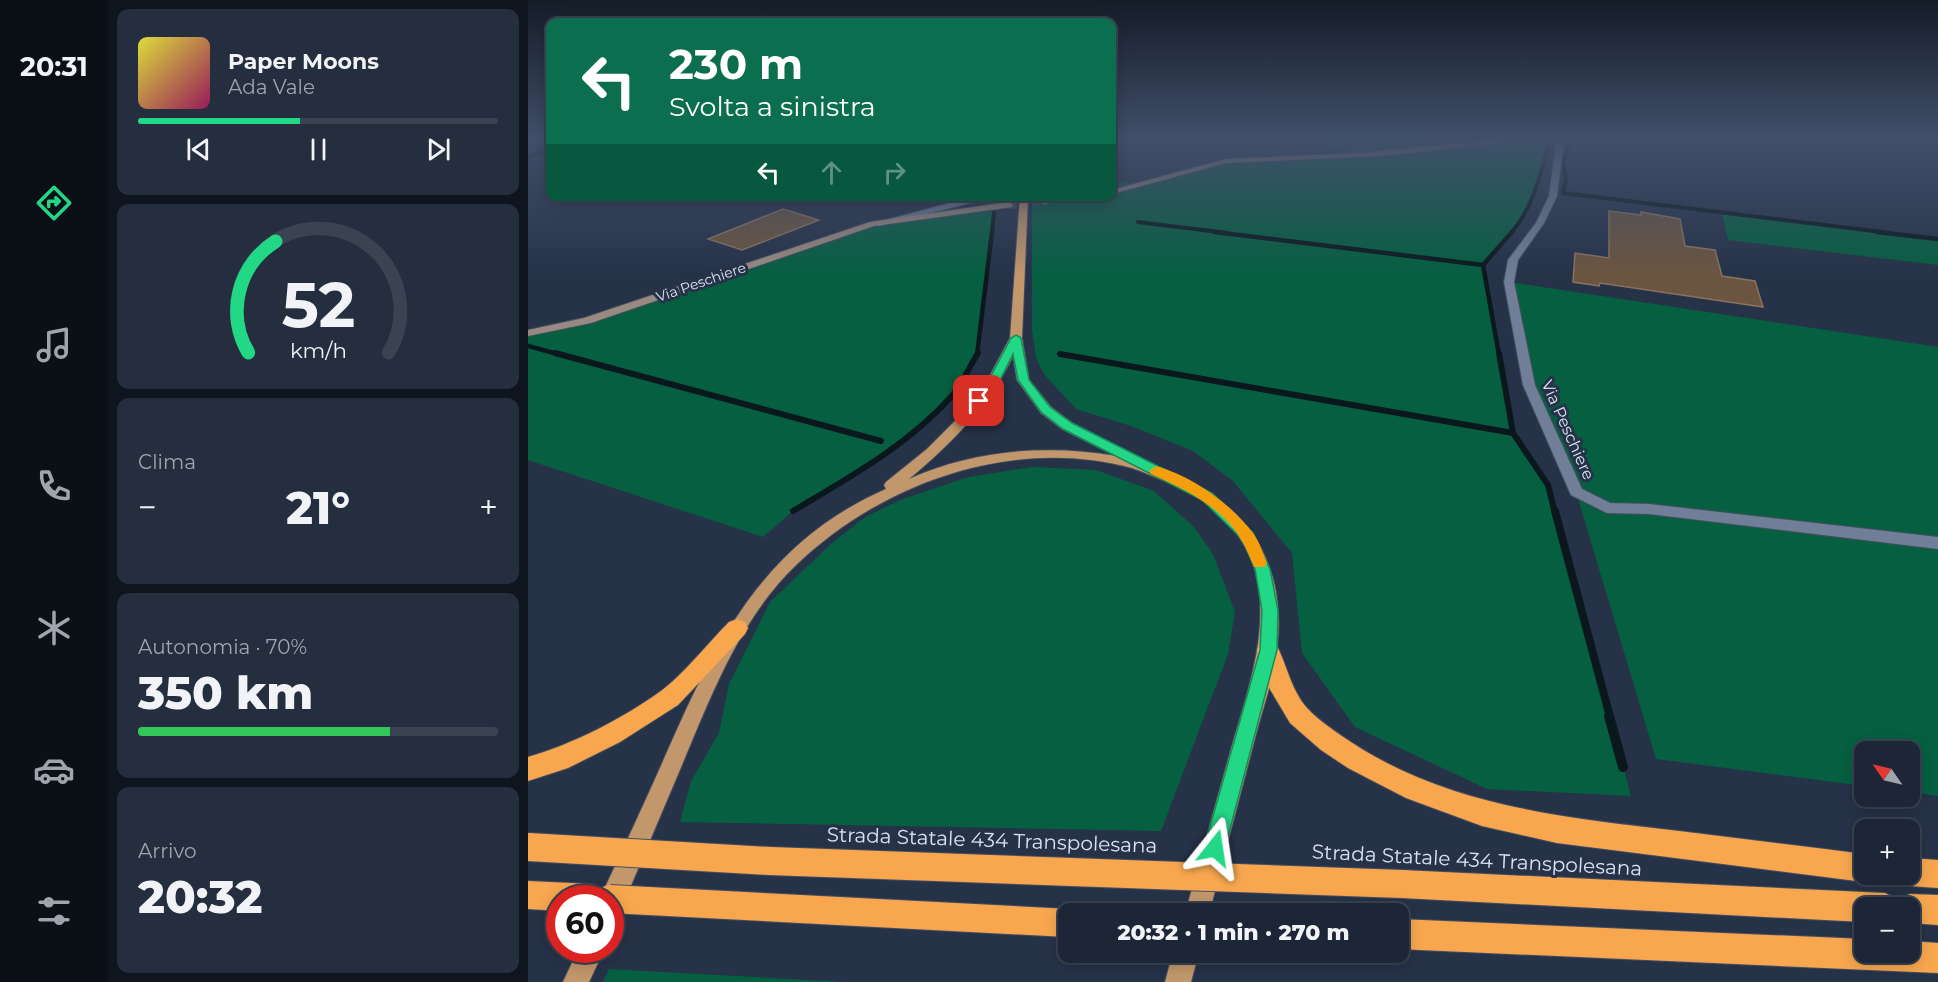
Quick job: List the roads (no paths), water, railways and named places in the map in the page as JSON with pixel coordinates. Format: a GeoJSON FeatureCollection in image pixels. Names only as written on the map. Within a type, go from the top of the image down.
{"type":"FeatureCollection","features":[{"type":"Feature","properties":{"kind":"highway"},"geometry":{"type":"LineString","coordinates":[[528,769],[559,760],[611,734],[670,698],[737,628]]}},
{"type":"Feature","properties":{"kind":"highway"},"geometry":{"type":"LineString","coordinates":[[1268,650],[1280,686],[1299,716],[1330,742],[1357,760],[1406,786],[1482,813],[1557,830],[1854,867]]}},
{"type":"Feature","properties":{"kind":"highway","name":"Strada Statale 434 Transpolesana"},"geometry":{"type":"LineString","coordinates":[[528,847],[770,861],[1402,884],[1854,906]]}},
{"type":"Feature","properties":{"kind":"highway"},"geometry":{"type":"LineString","coordinates":[[1920,873],[1938,874]]}},
{"type":"Feature","properties":{"kind":"highway"},"geometry":{"type":"LineString","coordinates":[[528,895],[546,896]]}},
{"type":"Feature","properties":{"kind":"highway"},"geometry":{"type":"LineString","coordinates":[[624,900],[1058,922]]}},
{"type":"Feature","properties":{"kind":"highway"},"geometry":{"type":"LineString","coordinates":[[1920,909],[1938,910]]}},
{"type":"Feature","properties":{"kind":"highway"},"geometry":{"type":"LineString","coordinates":[[1409,934],[1938,958]]}},
{"type":"Feature","properties":{"kind":"main road"},"geometry":{"type":"LineString","coordinates":[[1024,201],[1016,338],[1023,380],[1046,410],[1067,426],[1207,496],[1248,537],[1263,569],[1270,610],[1268,650],[1200,903]]}},
{"type":"Feature","properties":{"kind":"main road"},"geometry":{"type":"LineString","coordinates":[[619,885],[714,669],[737,628],[760,596],[789,562],[841,520],[912,469],[967,417],[991,386],[1016,338]]}},
{"type":"Feature","properties":{"kind":"main road"},"geometry":{"type":"LineString","coordinates":[[862,506],[903,486],[935,474],[1014,456],[1040,453],[1067,454],[1148,467]]}},
{"type":"Feature","properties":{"kind":"main road"},"geometry":{"type":"LineString","coordinates":[[576,982],[585,963]]}},
{"type":"Feature","properties":{"kind":"main road"},"geometry":{"type":"LineString","coordinates":[[1178,982],[1183,963]]}},
{"type":"Feature","properties":{"kind":"street"},"geometry":{"type":"LineString","coordinates":[[1116,191],[1146,184]]}},
{"type":"Feature","properties":{"kind":"street","name":"Via Peschiere"},"geometry":{"type":"LineString","coordinates":[[1555,184],[1553,196],[1540,223],[1513,260],[1509,282],[1529,385],[1576,492],[1607,508],[1649,508],[1938,543]]}},
{"type":"Feature","properties":{"kind":"street","name":"Via Peschiere"},"geometry":{"type":"LineString","coordinates":[[528,333],[587,321],[873,224],[965,201]]}},
{"type":"Feature","properties":{"kind":"street","name":"Via Peschiere"},"geometry":{"type":"LineString","coordinates":[[873,224],[1009,205]]}},
{"type":"Feature","properties":{"kind":"waterway"},"geometry":{"type":"LineString","coordinates":[[1511,233],[1525,213],[1537,184]]}},
{"type":"Feature","properties":{"kind":"waterway"},"geometry":{"type":"LineString","coordinates":[[1565,184],[1563,193],[1890,233]]}},
{"type":"Feature","properties":{"kind":"waterway"},"geometry":{"type":"LineString","coordinates":[[992,233],[994,212]]}},
{"type":"Feature","properties":{"kind":"waterway"},"geometry":{"type":"LineString","coordinates":[[1138,222],[1227,233]]}},
{"type":"Feature","properties":{"kind":"waterway"},"geometry":{"type":"LineString","coordinates":[[977,355],[992,232]]}},
{"type":"Feature","properties":{"kind":"waterway"},"geometry":{"type":"LineString","coordinates":[[1215,232],[1483,265]]}},
{"type":"Feature","properties":{"kind":"waterway"},"geometry":{"type":"LineString","coordinates":[[1483,265],[1512,232]]}},
{"type":"Feature","properties":{"kind":"waterway"},"geometry":{"type":"LineString","coordinates":[[1877,232],[1938,239]]}},
{"type":"Feature","properties":{"kind":"waterway"},"geometry":{"type":"LineString","coordinates":[[1483,265],[1499,355]]}},
{"type":"Feature","properties":{"kind":"waterway"},"geometry":{"type":"LineString","coordinates":[[528,346],[561,355]]}},
{"type":"Feature","properties":{"kind":"waterway"},"geometry":{"type":"LineString","coordinates":[[555,353],[881,441]]}},
{"type":"Feature","properties":{"kind":"waterway"},"geometry":{"type":"LineString","coordinates":[[1499,353],[1513,433]]}},
{"type":"Feature","properties":{"kind":"waterway"},"geometry":{"type":"LineString","coordinates":[[1064,355],[1060,354],[1513,433]]}},
{"type":"Feature","properties":{"kind":"waterway"},"geometry":{"type":"LineString","coordinates":[[793,511],[876,460],[934,415],[955,392],[977,355]]}},
{"type":"Feature","properties":{"kind":"waterway"},"geometry":{"type":"LineString","coordinates":[[1513,433],[1548,485],[1555,513]]}},
{"type":"Feature","properties":{"kind":"waterway"},"geometry":{"type":"LineString","coordinates":[[1555,511],[1610,717]]}},
{"type":"Feature","properties":{"kind":"waterway"},"geometry":{"type":"LineString","coordinates":[[1609,716],[1623,767]]}},
{"type":"Feature","properties":{"kind":"tunnel"},"geometry":{"type":"LineString","coordinates":[[1009,205],[1044,201]]}}]}
